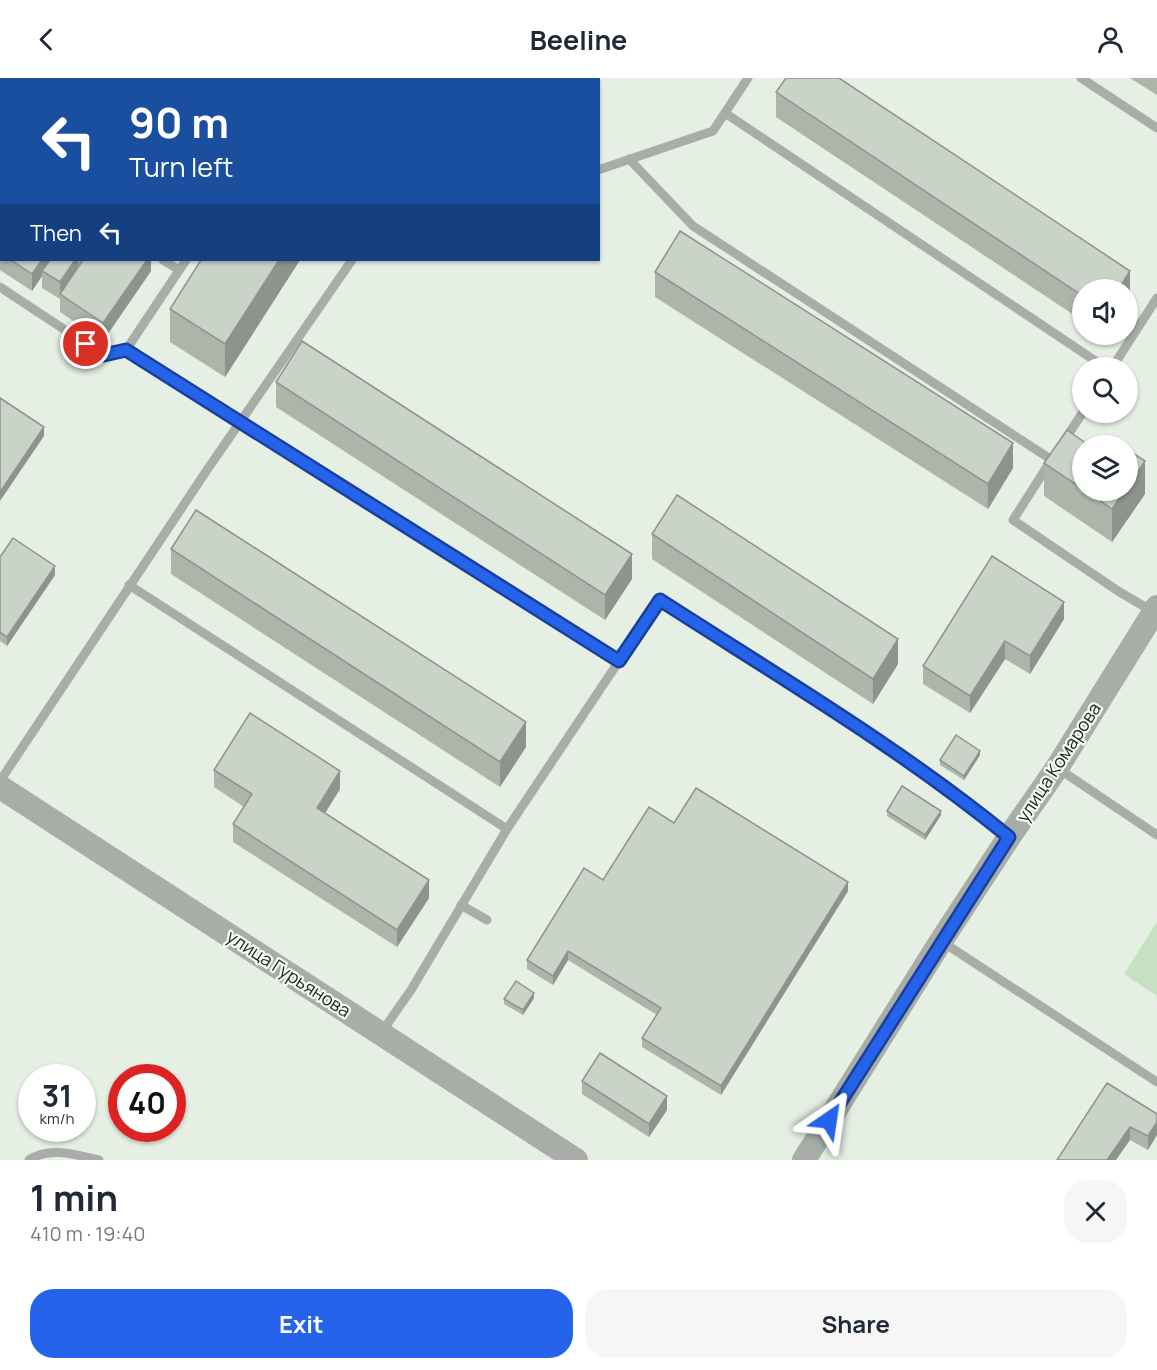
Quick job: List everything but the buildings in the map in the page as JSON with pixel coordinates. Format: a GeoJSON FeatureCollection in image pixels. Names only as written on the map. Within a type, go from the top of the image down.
{"type":"FeatureCollection","features":[{"type":"Feature","properties":{"kind":"street","name":"улица Комарова"},"geometry":{"type":"LineString","coordinates":[[804,1160],[941,941],[1057,768],[1156,610]]}},
{"type":"Feature","properties":{"kind":"street","name":"улица Гурьянова"},"geometry":{"type":"LineString","coordinates":[[0,787],[576,1160]]}},
{"type":"Feature","properties":{"kind":"lane"},"geometry":{"type":"LineString","coordinates":[[600,169],[713,131],[748,78]]}},
{"type":"Feature","properties":{"kind":"lane"},"geometry":{"type":"LineString","coordinates":[[1081,78],[1157,128]]}},
{"type":"Feature","properties":{"kind":"lane"},"geometry":{"type":"LineString","coordinates":[[725,113],[1090,357]]}},
{"type":"Feature","properties":{"kind":"lane"},"geometry":{"type":"LineString","coordinates":[[629,159],[693,226],[1052,460]]}},
{"type":"Feature","properties":{"kind":"lane"},"geometry":{"type":"LineString","coordinates":[[165,261],[179,270]]}},
{"type":"Feature","properties":{"kind":"lane"},"geometry":{"type":"LineString","coordinates":[[0,287],[104,355],[126,350],[185,261]]}},
{"type":"Feature","properties":{"kind":"lane"},"geometry":{"type":"LineString","coordinates":[[0,781],[129,585],[351,261]]}},
{"type":"Feature","properties":{"kind":"lane"},"geometry":{"type":"LineString","coordinates":[[1119,357],[1157,298]]}},
{"type":"Feature","properties":{"kind":"lane"},"geometry":{"type":"LineString","coordinates":[[126,350],[619,661]]}},
{"type":"Feature","properties":{"kind":"lane"},"geometry":{"type":"LineString","coordinates":[[1076,423],[1013,520],[1118,591],[1156,610]]}},
{"type":"Feature","properties":{"kind":"lane"},"geometry":{"type":"LineString","coordinates":[[129,585],[507,829]]}},
{"type":"Feature","properties":{"kind":"lane"},"geometry":{"type":"LineString","coordinates":[[381,1033],[411,990],[507,829],[660,600],[880,742],[976,810],[1009,837]]}},
{"type":"Feature","properties":{"kind":"lane"},"geometry":{"type":"LineString","coordinates":[[1057,768],[1157,835]]}},
{"type":"Feature","properties":{"kind":"lane"},"geometry":{"type":"LineString","coordinates":[[461,905],[486,920]]}},
{"type":"Feature","properties":{"kind":"lane"},"geometry":{"type":"LineString","coordinates":[[941,941],[1157,1082]]}},
{"type":"Feature","properties":{"kind":"lane"},"geometry":{"type":"LineString","coordinates":[[29,1160],[39,1154],[62,1153],[99,1160]]}},
{"type":"Feature","properties":{"kind":"green space"},"geometry":{"type":"Polygon","coordinates":[[[1157,922],[1157,996],[1124,974],[1157,922]]]}},
{"type":"Feature","properties":{"kind":"route"},"geometry":{"type":"LineString","coordinates":[[86,344],[104,355],[126,350],[619,661],[660,600],[880,742],[976,810],[1009,837],[829,1120]]}}]}
